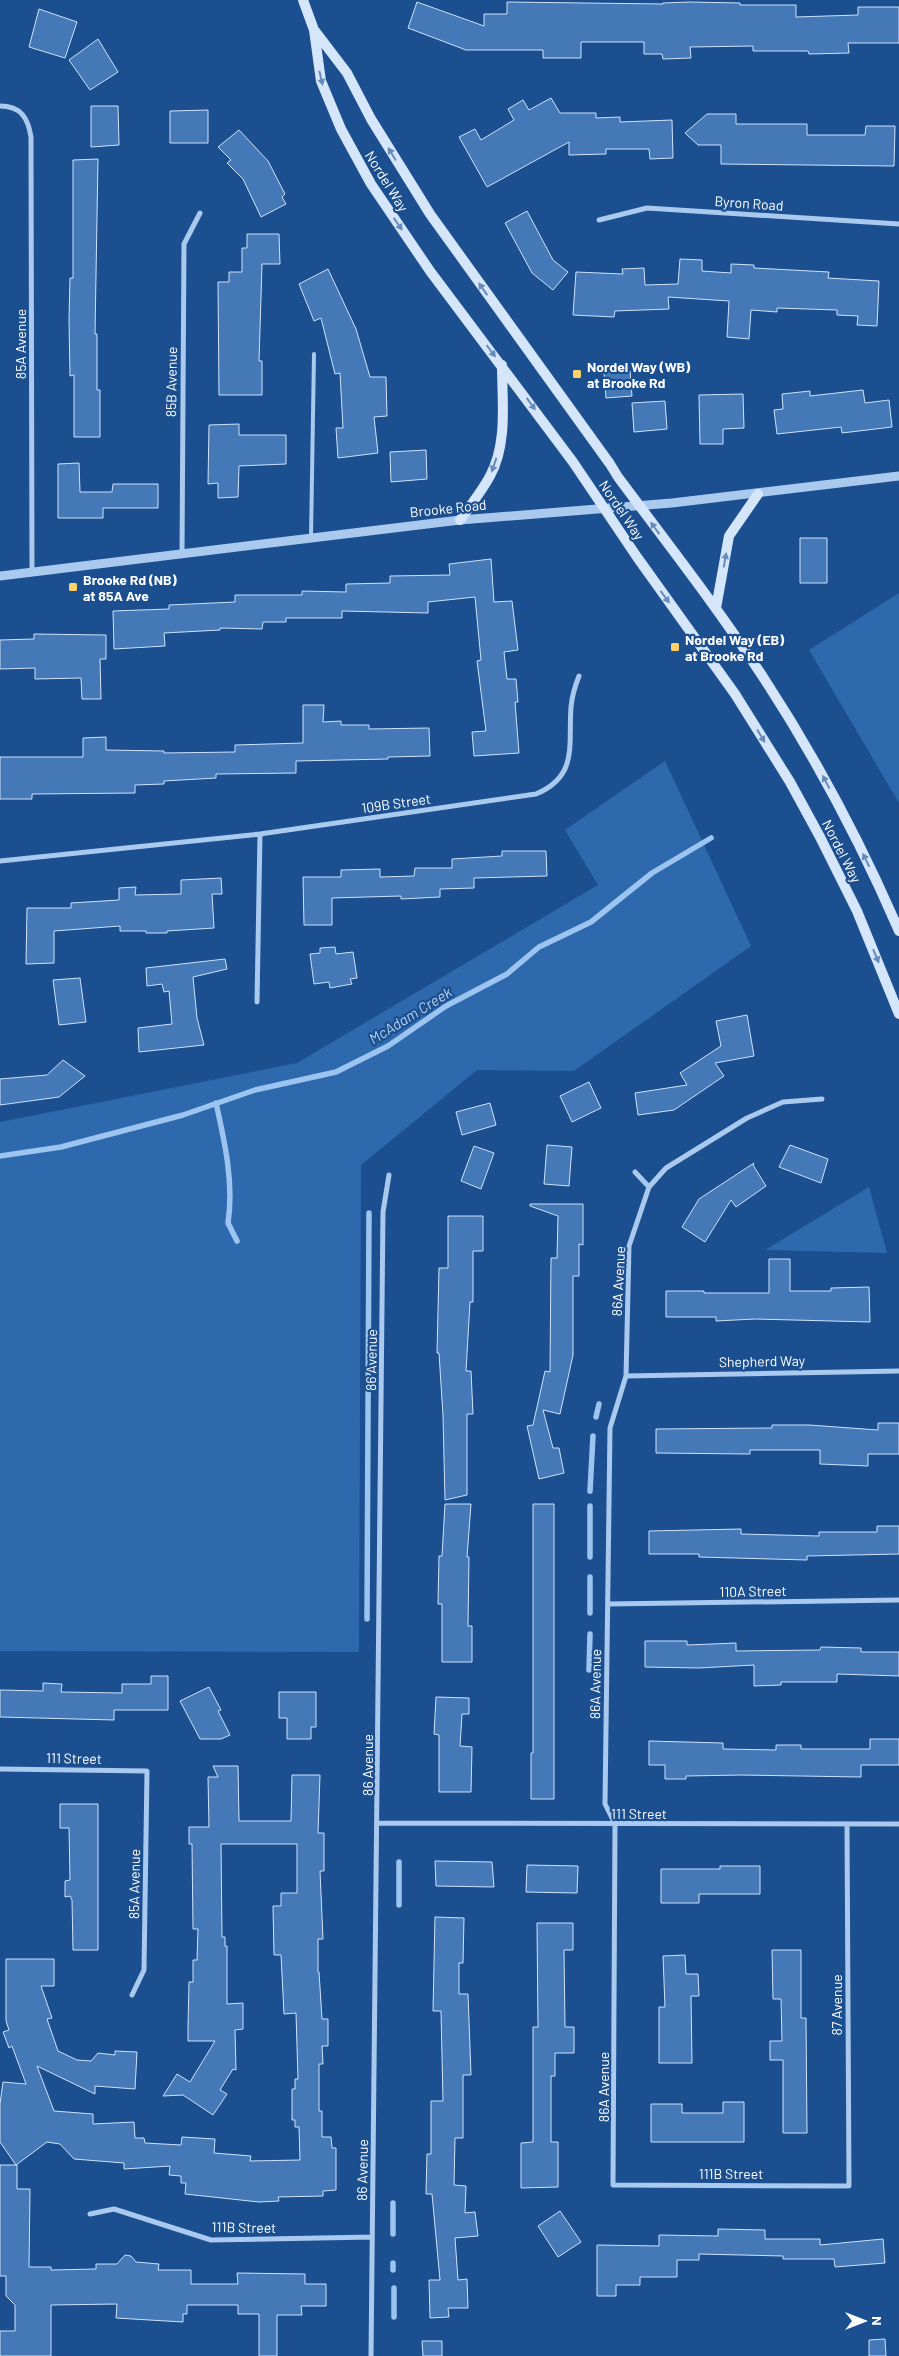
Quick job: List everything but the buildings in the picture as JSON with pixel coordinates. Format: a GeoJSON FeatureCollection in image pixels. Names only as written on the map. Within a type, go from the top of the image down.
{"type":"FeatureCollection","features":[{"type":"Feature","properties":{"kind":"main road","name":"Nordel Way"},"geometry":{"type":"LineString","coordinates":[[303,0],[314,30],[321,81],[341,129],[371,184],[430,270],[573,462],[603,508],[731,688],[790,782],[857,911],[899,1014]]}},
{"type":"Feature","properties":{"kind":"main road","name":"Nordel Way"},"geometry":{"type":"LineString","coordinates":[[314,30],[347,72],[371,119],[430,214],[639,506],[716,608],[762,676],[819,768],[858,843],[899,931]]}},
{"type":"Feature","properties":{"kind":"main road"},"geometry":{"type":"LineString","coordinates":[[460,520],[491,476],[496,462],[502,427],[502,365]]}},
{"type":"Feature","properties":{"kind":"main road"},"geometry":{"type":"LineString","coordinates":[[716,608],[729,536],[758,494]]}},
{"type":"Feature","properties":{"kind":"street","name":"85A Avenue"},"geometry":{"type":"LineString","coordinates":[[0,106],[17,109],[25,115],[30,126],[32,573]]}},
{"type":"Feature","properties":{"kind":"street","name":"Byron Road"},"geometry":{"type":"LineString","coordinates":[[599,220],[646,208],[899,224]]}},
{"type":"Feature","properties":{"kind":"street","name":"85B Avenue"},"geometry":{"type":"LineString","coordinates":[[182,555],[184,244],[200,213]]}},
{"type":"Feature","properties":{"kind":"street","name":"Brooke Road"},"geometry":{"type":"LineString","coordinates":[[0,576],[460,520],[639,506],[758,494],[899,476]]}},
{"type":"Feature","properties":{"kind":"street","name":"109B Street"},"geometry":{"type":"LineString","coordinates":[[0,861],[260,834],[536,794],[550,788],[560,777],[567,763],[571,748],[572,693],[578,676]]}},
{"type":"Feature","properties":{"kind":"street"},"geometry":{"type":"LineString","coordinates":[[257,1002],[260,834]]}},
{"type":"Feature","properties":{"kind":"street","name":"86A Avenue"},"geometry":{"type":"LineString","coordinates":[[613,2185],[615,1824],[605,1804],[610,1428],[626,1376],[629,1246],[649,1187],[666,1168],[747,1118],[783,1102],[822,1099]]}},
{"type":"Feature","properties":{"kind":"street"},"geometry":{"type":"LineString","coordinates":[[635,1172],[649,1187]]}},
{"type":"Feature","properties":{"kind":"street","name":"86 Avenue"},"geometry":{"type":"LineString","coordinates":[[371,2356],[383,1212],[389,1175]]}},
{"type":"Feature","properties":{"kind":"street","name":"Shepherd Way"},"geometry":{"type":"LineString","coordinates":[[626,1376],[899,1371]]}},
{"type":"Feature","properties":{"kind":"street","name":"110A Street"},"geometry":{"type":"LineString","coordinates":[[608,1604],[899,1600]]}},
{"type":"Feature","properties":{"kind":"street","name":"111 Street"},"geometry":{"type":"LineString","coordinates":[[0,1769],[147,1771]]}},
{"type":"Feature","properties":{"kind":"street","name":"85A Avenue"},"geometry":{"type":"LineString","coordinates":[[132,1995],[144,1970],[147,1771]]}},
{"type":"Feature","properties":{"kind":"street","name":"111 Street"},"geometry":{"type":"LineString","coordinates":[[378,1823],[899,1824]]}},
{"type":"Feature","properties":{"kind":"street","name":"87 Avenue"},"geometry":{"type":"LineString","coordinates":[[847,1824],[848,2186]]}},
{"type":"Feature","properties":{"kind":"street","name":"111B Street"},"geometry":{"type":"LineString","coordinates":[[613,2185],[848,2186]]}},
{"type":"Feature","properties":{"kind":"street","name":"111B Street"},"geometry":{"type":"LineString","coordinates":[[90,2214],[114,2209],[210,2240],[372,2237]]}},
{"type":"Feature","properties":{"kind":"lane"},"geometry":{"type":"LineString","coordinates":[[311,538],[314,354]]}},
{"type":"Feature","properties":{"kind":"shaded area"},"geometry":{"type":"Polygon","coordinates":[[[899,593],[899,803],[809,650],[899,593]]]}},
{"type":"Feature","properties":{"kind":"shaded area"},"geometry":{"type":"Polygon","coordinates":[[[665,761],[751,946],[574,1071],[477,1070],[361,1165],[359,1652],[0,1651],[0,1122],[297,1063],[598,885],[565,830],[665,761]]]}},
{"type":"Feature","properties":{"kind":"shaded area"},"geometry":{"type":"Polygon","coordinates":[[[869,1187],[887,1253],[765,1250],[869,1187]]]}},
{"type":"Feature","properties":{"kind":"waterway","name":"McAdam Creek"},"geometry":{"type":"LineString","coordinates":[[0,1156],[61,1147],[183,1115],[255,1090],[336,1072],[388,1046],[446,1006],[507,974],[539,947],[591,922],[652,873],[711,838]]}},
{"type":"Feature","properties":{"kind":"waterway"},"geometry":{"type":"LineString","coordinates":[[216,1103],[229,1178],[230,1208],[228,1223],[237,1241]]}},
{"type":"Feature","properties":{"kind":"waterway"},"geometry":{"type":"LineString","coordinates":[[367,1619],[369,1213]]}},
{"type":"Feature","properties":{"kind":"waterway"},"geometry":{"type":"LineString","coordinates":[[596,1417],[599,1404]]}},
{"type":"Feature","properties":{"kind":"waterway"},"geometry":{"type":"LineString","coordinates":[[590,1491],[593,1436]]}},
{"type":"Feature","properties":{"kind":"waterway"},"geometry":{"type":"LineString","coordinates":[[590,1506],[590,1557]]}},
{"type":"Feature","properties":{"kind":"waterway"},"geometry":{"type":"LineString","coordinates":[[590,1577],[590,1613]]}},
{"type":"Feature","properties":{"kind":"waterway"},"geometry":{"type":"LineString","coordinates":[[589,1670],[590,1634]]}},
{"type":"Feature","properties":{"kind":"waterway"},"geometry":{"type":"LineString","coordinates":[[399,1862],[399,1905]]}},
{"type":"Feature","properties":{"kind":"waterway"},"geometry":{"type":"LineString","coordinates":[[393,2203],[393,2234]]}},
{"type":"Feature","properties":{"kind":"waterway"},"geometry":{"type":"LineString","coordinates":[[393,2263],[393,2270]]}},
{"type":"Feature","properties":{"kind":"waterway"},"geometry":{"type":"LineString","coordinates":[[394,2288],[394,2317]]}},
{"type":"Feature","properties":{"kind":"place","name":"Nordel Way (WB) at Brooke Rd"},"geometry":{"type":"Point","coordinates":[577,374]}},
{"type":"Feature","properties":{"kind":"place","name":"Brooke Rd (NB) at 85A Ave"},"geometry":{"type":"Point","coordinates":[73,587]}},
{"type":"Feature","properties":{"kind":"place","name":"Nordel Way (EB) at Brooke Rd"},"geometry":{"type":"Point","coordinates":[675,647]}}]}
